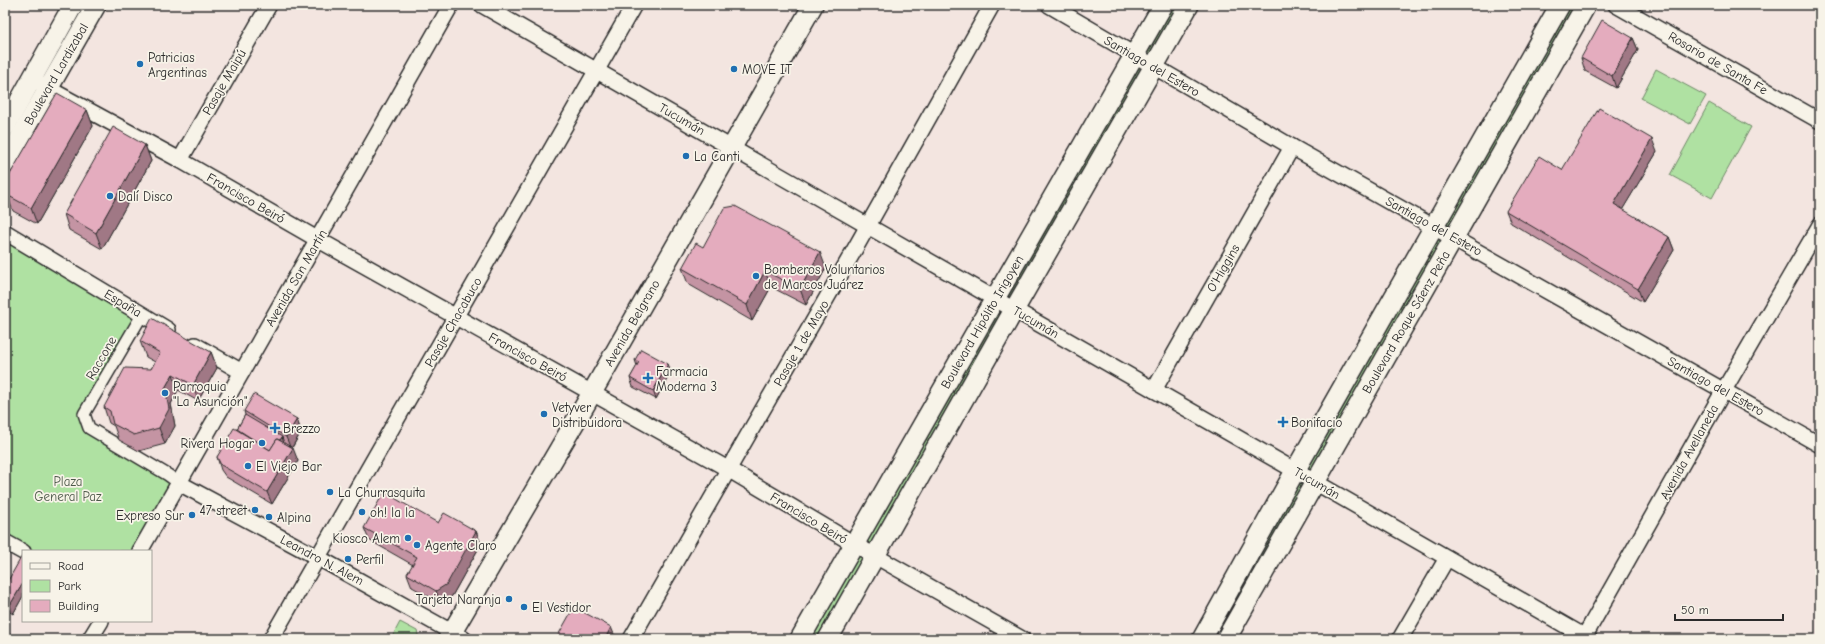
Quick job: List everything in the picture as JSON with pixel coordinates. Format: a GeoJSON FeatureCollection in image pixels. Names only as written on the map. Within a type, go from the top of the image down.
{"type":"FeatureCollection","features":[{"type":"Feature","properties":{"kind":"street","name":"Boulevard Lardizabal"},"geometry":{"type":"LineString","coordinates":[[5,164],[73,5]]}},
{"type":"Feature","properties":{"kind":"street","name":"Boulevard Lardizabal"},"geometry":{"type":"LineString","coordinates":[[5,127],[40,84],[96,5]]}},
{"type":"Feature","properties":{"kind":"street","name":"Pasaje Maipú"},"geometry":{"type":"LineString","coordinates":[[180,160],[269,5]]}},
{"type":"Feature","properties":{"kind":"street","name":"Avenida San Martín"},"geometry":{"type":"LineString","coordinates":[[141,550],[451,5]]}},
{"type":"Feature","properties":{"kind":"street","name":"Tucumán"},"geometry":{"type":"LineString","coordinates":[[482,5],[1586,638]]}},
{"type":"Feature","properties":{"kind":"street","name":"Pasaje Chacabuco"},"geometry":{"type":"LineString","coordinates":[[271,639],[634,5]]}},
{"type":"Feature","properties":{"kind":"street","name":"Avenida Belgrano"},"geometry":{"type":"LineString","coordinates":[[455,637],[592,393],[733,149],[813,5]]}},
{"type":"Feature","properties":{"kind":"street","name":"Pasaje 1 de Mayo"},"geometry":{"type":"LineString","coordinates":[[631,639],[992,5]]}},
{"type":"Feature","properties":{"kind":"street","name":"Santiago del Estero"},"geometry":{"type":"LineString","coordinates":[[1049,5],[1292,147],[1820,445]]}},
{"type":"Feature","properties":{"kind":"street","name":"Boulevard Hipólito Irigoyen"},"geometry":{"type":"LineString","coordinates":[[800,639],[1163,5]]}},
{"type":"Feature","properties":{"kind":"street","name":"Boulevard Hipólito Irigoyen"},"geometry":{"type":"LineString","coordinates":[[828,639],[1189,5]]}},
{"type":"Feature","properties":{"kind":"street","name":"Boulevard Roque Sáenz Peña"},"geometry":{"type":"LineString","coordinates":[[1202,639],[1295,471],[1560,5]]}},
{"type":"Feature","properties":{"kind":"street","name":"Boulevard Roque Sáenz Peña"},"geometry":{"type":"LineString","coordinates":[[1226,639],[1586,5]]}},
{"type":"Feature","properties":{"kind":"street","name":"Rosario de Santa Fe"},"geometry":{"type":"LineString","coordinates":[[1616,5],[1820,121]]}},
{"type":"Feature","properties":{"kind":"street","name":"Francisco Beiró"},"geometry":{"type":"LineString","coordinates":[[40,84],[180,160],[317,239],[728,469],[875,556],[998,633],[1022,639]]}},
{"type":"Feature","properties":{"kind":"street","name":"O'Higgins"},"geometry":{"type":"LineString","coordinates":[[1154,390],[1292,147]]}},
{"type":"Feature","properties":{"kind":"street","name":"Avenida Avellaneda"},"geometry":{"type":"LineString","coordinates":[[1586,638],[1724,390],[1820,225]]}},
{"type":"Feature","properties":{"kind":"street","name":"España"},"geometry":{"type":"LineString","coordinates":[[5,232],[142,315],[242,372]]}},
{"type":"Feature","properties":{"kind":"street","name":"Raccone"},"geometry":{"type":"LineString","coordinates":[[142,315],[84,414],[89,428],[168,475],[179,484]]}},
{"type":"Feature","properties":{"kind":"street","name":"Leandro N. Alem"},"geometry":{"type":"LineString","coordinates":[[179,484],[317,557],[455,637]]}},
{"type":"Feature","properties":{"kind":"street"},"geometry":{"type":"LineString","coordinates":[[5,542],[22,551]]}},
{"type":"Feature","properties":{"kind":"street"},"geometry":{"type":"LineString","coordinates":[[1400,639],[1447,558]]}},
{"type":"Feature","properties":{"kind":"street"},"geometry":{"type":"LineString","coordinates":[[90,639],[100,622]]}},
{"type":"Feature","properties":{"kind":"green space"},"geometry":{"type":"Polygon","coordinates":[[[1163,5],[1189,5],[828,639],[800,639],[1163,5]]]}},
{"type":"Feature","properties":{"kind":"green space"},"geometry":{"type":"Polygon","coordinates":[[[1569,5],[1579,5],[1218,639],[1208,639],[1569,5]]]}},
{"type":"Feature","properties":{"kind":"green space"},"geometry":{"type":"Polygon","coordinates":[[[1656,69],[1706,96],[1690,124],[1641,98],[1656,69]]]}},
{"type":"Feature","properties":{"kind":"green space"},"geometry":{"type":"Polygon","coordinates":[[[1709,103],[1751,127],[1712,198],[1670,175],[1709,103]]]}},
{"type":"Feature","properties":{"kind":"green space","name":"Plaza General Paz"},"geometry":{"type":"Polygon","coordinates":[[[5,239],[139,317],[83,414],[88,428],[175,480],[140,550],[22,550],[5,540],[5,239]]]}},
{"type":"Feature","properties":{"kind":"green space"},"geometry":{"type":"Polygon","coordinates":[[[400,622],[417,631],[419,639],[391,639],[400,622]]]}},
{"type":"Feature","properties":{"kind":"building"},"geometry":{"type":"Polygon","coordinates":[[[1602,20],[1633,38],[1612,76],[1581,58],[1602,20]]]}},
{"type":"Feature","properties":{"kind":"building"},"geometry":{"type":"Polygon","coordinates":[[[57,93],[87,110],[31,208],[7,195],[5,183],[57,93]]]}},
{"type":"Feature","properties":{"kind":"building"},"geometry":{"type":"Polygon","coordinates":[[[1599,108],[1652,139],[1614,204],[1669,237],[1638,289],[1506,211],[1539,156],[1562,170],[1599,108]]]}},
{"type":"Feature","properties":{"kind":"building"},"geometry":{"type":"Polygon","coordinates":[[[113,127],[145,145],[96,233],[64,214],[113,127]]]}},
{"type":"Feature","properties":{"kind":"building","name":"Bomberos Voluntarios de Marcos Juárez"},"geometry":{"type":"Polygon","coordinates":[[[735,206],[820,252],[800,289],[765,271],[747,305],[682,268],[696,243],[703,247],[724,208],[735,206]]]}},
{"type":"Feature","properties":{"kind":"building"},"geometry":{"type":"Polygon","coordinates":[[[152,318],[211,352],[193,385],[173,374],[165,388],[169,409],[159,428],[134,435],[113,424],[110,411],[104,407],[125,368],[151,369],[160,353],[140,341],[152,318]]]}},
{"type":"Feature","properties":{"kind":"building"},"geometry":{"type":"Polygon","coordinates":[[[641,349],[668,364],[653,391],[630,378],[639,362],[635,360],[641,349]]]}},
{"type":"Feature","properties":{"kind":"building"},"geometry":{"type":"Polygon","coordinates":[[[254,394],[297,419],[286,437],[244,411],[254,394]]]}},
{"type":"Feature","properties":{"kind":"building"},"geometry":{"type":"Polygon","coordinates":[[[245,415],[282,437],[280,440],[277,439],[270,450],[237,429],[245,415]]]}},
{"type":"Feature","properties":{"kind":"building"},"geometry":{"type":"Polygon","coordinates":[[[234,428],[270,450],[277,439],[293,448],[267,492],[221,465],[217,457],[234,428]]]}},
{"type":"Feature","properties":{"kind":"building"},"geometry":{"type":"Polygon","coordinates":[[[384,492],[438,523],[444,513],[476,531],[447,584],[436,591],[407,574],[417,557],[364,528],[384,492]]]}},
{"type":"Feature","properties":{"kind":"building"},"geometry":{"type":"Polygon","coordinates":[[[22,556],[22,585],[10,605],[5,602],[5,586],[22,556]]]}},
{"type":"Feature","properties":{"kind":"building"},"geometry":{"type":"Polygon","coordinates":[[[574,607],[611,627],[605,639],[556,639],[574,607]]]}},
{"type":"Feature","properties":{"kind":"place","name":"Patricias Argentinas"},"geometry":{"type":"Point","coordinates":[140,64]}},
{"type":"Feature","properties":{"kind":"place","name":"MOVE IT"},"geometry":{"type":"Point","coordinates":[734,69]}},
{"type":"Feature","properties":{"kind":"place","name":"La Canti"},"geometry":{"type":"Point","coordinates":[686,156]}},
{"type":"Feature","properties":{"kind":"place","name":"Dalí Disco"},"geometry":{"type":"Point","coordinates":[110,196]}},
{"type":"Feature","properties":{"kind":"place","name":"Bomberos Voluntarios de Marcos Juárez"},"geometry":{"type":"Point","coordinates":[756,276]}},
{"type":"Feature","properties":{"kind":"place","name":"Farmacia Moderna 3"},"geometry":{"type":"Point","coordinates":[648,378]}},
{"type":"Feature","properties":{"kind":"place","name":"Parroquia \"La Asunción\""},"geometry":{"type":"Point","coordinates":[165,393]}},
{"type":"Feature","properties":{"kind":"place","name":"Vetyver Distribuidora"},"geometry":{"type":"Point","coordinates":[544,414]}},
{"type":"Feature","properties":{"kind":"place","name":"Bonifacio"},"geometry":{"type":"Point","coordinates":[1283,422]}},
{"type":"Feature","properties":{"kind":"place","name":"Brezzo"},"geometry":{"type":"Point","coordinates":[275,428]}},
{"type":"Feature","properties":{"kind":"place","name":"Rivera Hogar"},"geometry":{"type":"Point","coordinates":[262,443]}},
{"type":"Feature","properties":{"kind":"place","name":"El Viejo Bar"},"geometry":{"type":"Point","coordinates":[248,466]}},
{"type":"Feature","properties":{"kind":"place","name":"La Churrasquita"},"geometry":{"type":"Point","coordinates":[330,492]}},
{"type":"Feature","properties":{"kind":"place","name":"47 street"},"geometry":{"type":"Point","coordinates":[255,510]}},
{"type":"Feature","properties":{"kind":"place","name":"oh! la la"},"geometry":{"type":"Point","coordinates":[362,512]}},
{"type":"Feature","properties":{"kind":"place","name":"Expreso Sur"},"geometry":{"type":"Point","coordinates":[192,515]}},
{"type":"Feature","properties":{"kind":"place","name":"Alpina"},"geometry":{"type":"Point","coordinates":[269,517]}},
{"type":"Feature","properties":{"kind":"place","name":"Kiosco Alem"},"geometry":{"type":"Point","coordinates":[408,538]}},
{"type":"Feature","properties":{"kind":"place","name":"Agente Claro"},"geometry":{"type":"Point","coordinates":[417,545]}},
{"type":"Feature","properties":{"kind":"place","name":"Perfil"},"geometry":{"type":"Point","coordinates":[348,559]}},
{"type":"Feature","properties":{"kind":"place","name":"Tarjeta Naranja"},"geometry":{"type":"Point","coordinates":[509,599]}},
{"type":"Feature","properties":{"kind":"place","name":"El Vestidor"},"geometry":{"type":"Point","coordinates":[524,607]}}]}
